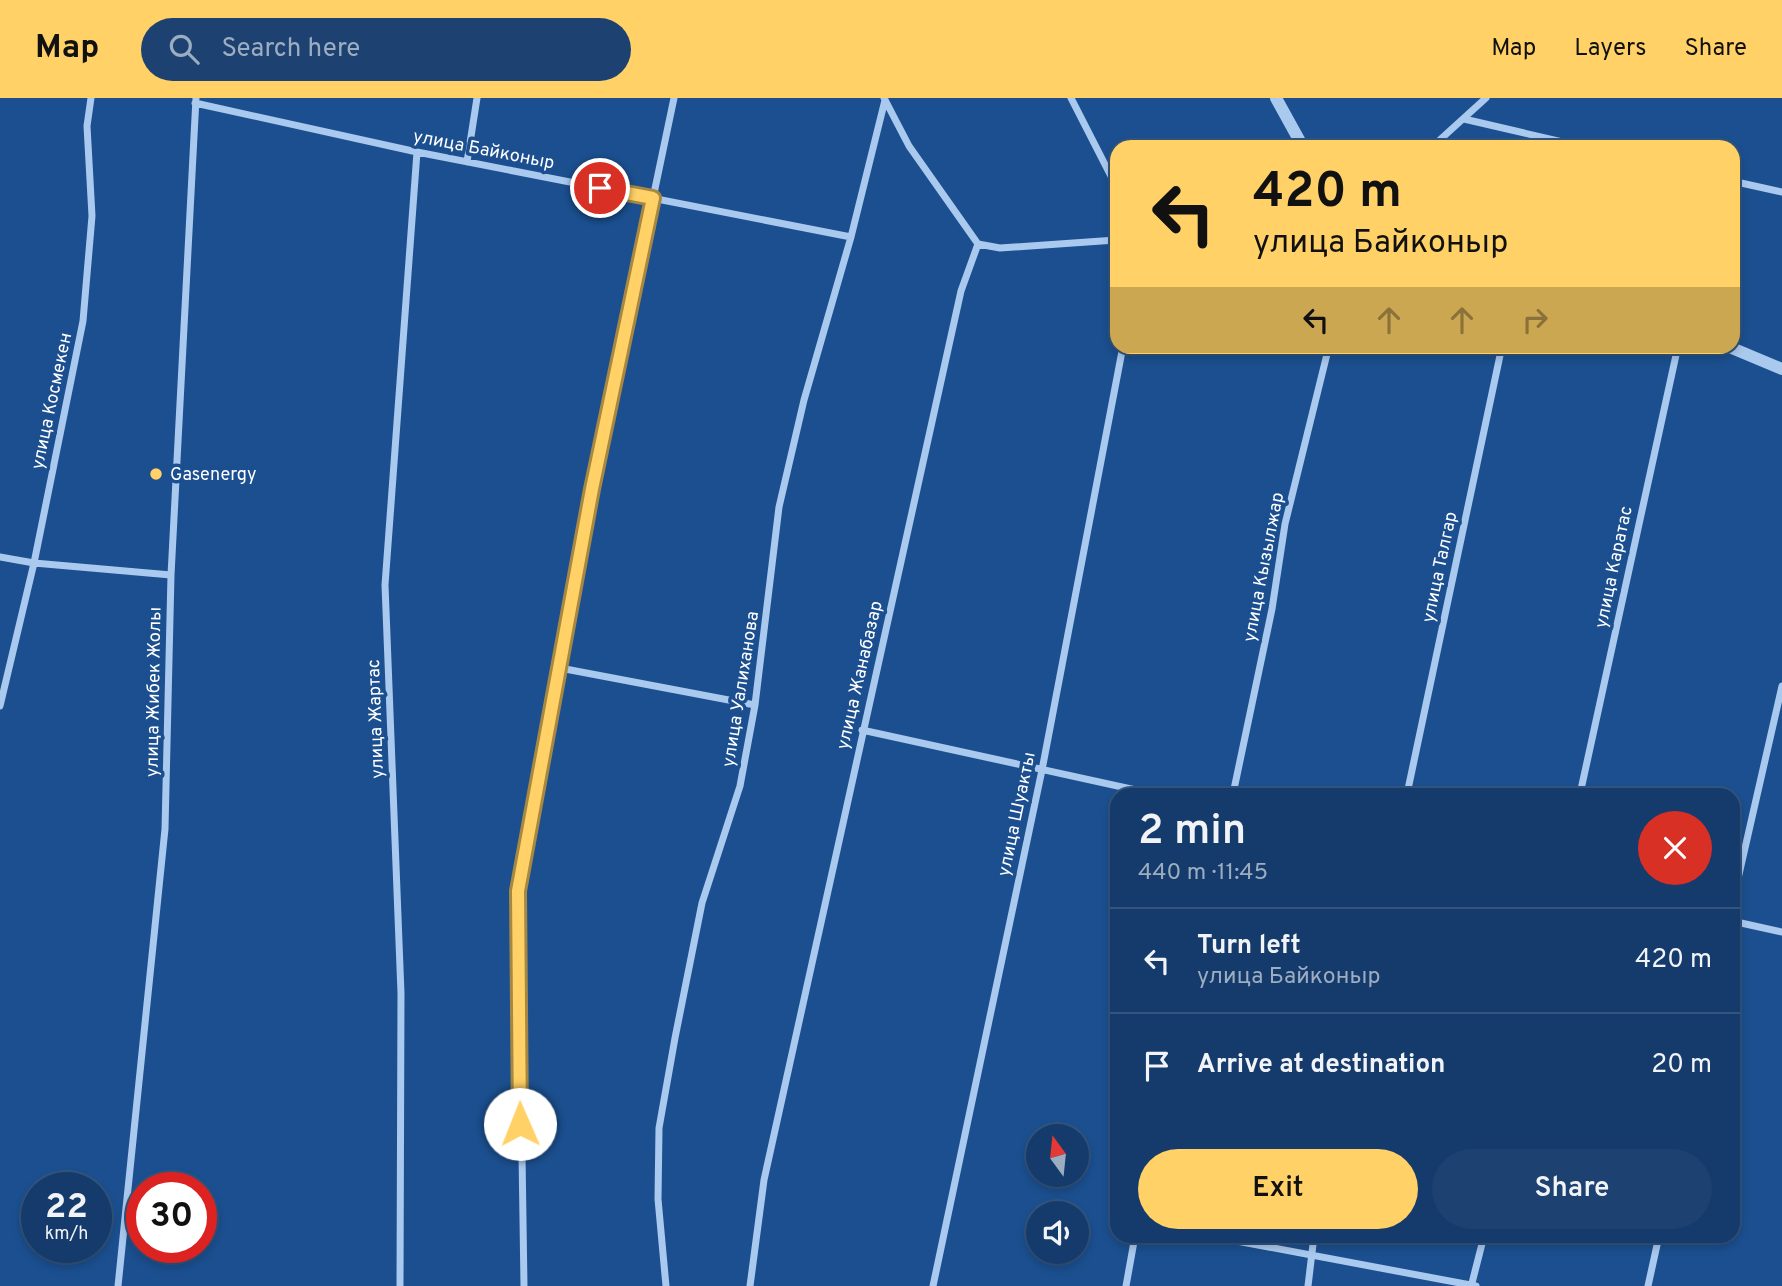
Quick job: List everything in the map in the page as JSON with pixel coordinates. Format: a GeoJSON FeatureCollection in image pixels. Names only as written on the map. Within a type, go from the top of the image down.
{"type":"FeatureCollection","features":[{"type":"Feature","properties":{"kind":"street","name":"улица Космекен"},"geometry":{"type":"LineString","coordinates":[[0,706],[33,563],[83,321],[92,216],[87,126],[91,98]]}},
{"type":"Feature","properties":{"kind":"street"},"geometry":{"type":"LineString","coordinates":[[467,162],[477,98]]}},
{"type":"Feature","properties":{"kind":"street"},"geometry":{"type":"LineString","coordinates":[[524,1286],[518,891],[592,489],[674,98]]}},
{"type":"Feature","properties":{"kind":"street"},"geometry":{"type":"LineString","coordinates":[[1071,98],[1110,174]]}},
{"type":"Feature","properties":{"kind":"street"},"geometry":{"type":"LineString","coordinates":[[1276,98],[1300,140]]}},
{"type":"Feature","properties":{"kind":"street"},"geometry":{"type":"LineString","coordinates":[[885,99],[909,146],[978,244],[1000,248],[1110,240]]}},
{"type":"Feature","properties":{"kind":"street","name":"улица Уалиханова"},"geometry":{"type":"LineString","coordinates":[[666,1286],[658,1199],[659,1128],[702,903],[740,786],[755,705],[779,507],[804,400],[851,237],[885,99]]}},
{"type":"Feature","properties":{"kind":"street"},"geometry":{"type":"LineString","coordinates":[[1440,140],[1484,99]]}},
{"type":"Feature","properties":{"kind":"street","name":"улица Байконыр"},"geometry":{"type":"LineString","coordinates":[[195,101],[417,152],[851,237]]}},
{"type":"Feature","properties":{"kind":"street","name":"улица Жибек Жолы"},"geometry":{"type":"LineString","coordinates":[[118,1286],[165,829],[171,575],[195,101]]}},
{"type":"Feature","properties":{"kind":"street"},"geometry":{"type":"LineString","coordinates":[[1464,120],[1553,140]]}},
{"type":"Feature","properties":{"kind":"street","name":"улица Жартас"},"geometry":{"type":"LineString","coordinates":[[400,1286],[401,993],[385,585],[417,152]]}},
{"type":"Feature","properties":{"kind":"street"},"geometry":{"type":"LineString","coordinates":[[1740,183],[1782,192]]}},
{"type":"Feature","properties":{"kind":"street","name":"улица Жанабазар"},"geometry":{"type":"LineString","coordinates":[[750,1286],[764,1180],[862,730],[961,291],[978,244]]}},
{"type":"Feature","properties":{"kind":"street"},"geometry":{"type":"LineString","coordinates":[[1740,351],[1782,369]]}},
{"type":"Feature","properties":{"kind":"street","name":"улица Шуакты"},"geometry":{"type":"LineString","coordinates":[[933,1286],[1042,770],[1121,354]]}},
{"type":"Feature","properties":{"kind":"street","name":"улица Кызылжар"},"geometry":{"type":"LineString","coordinates":[[1234,788],[1272,610],[1286,524],[1327,354]]}},
{"type":"Feature","properties":{"kind":"street","name":"улица Талгар"},"geometry":{"type":"LineString","coordinates":[[1408,788],[1500,354]]}},
{"type":"Feature","properties":{"kind":"street","name":"улица Каратас"},"geometry":{"type":"LineString","coordinates":[[1581,788],[1676,354]]}},
{"type":"Feature","properties":{"kind":"street"},"geometry":{"type":"LineString","coordinates":[[0,557],[33,563],[171,575]]}},
{"type":"Feature","properties":{"kind":"street"},"geometry":{"type":"LineString","coordinates":[[560,668],[755,705]]}},
{"type":"Feature","properties":{"kind":"street"},"geometry":{"type":"LineString","coordinates":[[1740,870],[1782,686]]}},
{"type":"Feature","properties":{"kind":"street"},"geometry":{"type":"LineString","coordinates":[[862,730],[1126,788]]}},
{"type":"Feature","properties":{"kind":"street"},"geometry":{"type":"LineString","coordinates":[[1740,923],[1782,932]]}},
{"type":"Feature","properties":{"kind":"street"},"geometry":{"type":"LineString","coordinates":[[1126,1286],[1134,1243]]}},
{"type":"Feature","properties":{"kind":"street"},"geometry":{"type":"LineString","coordinates":[[1254,1243],[1474,1285],[1483,1243]]}},
{"type":"Feature","properties":{"kind":"street"},"geometry":{"type":"LineString","coordinates":[[1308,1286],[1312,1243]]}},
{"type":"Feature","properties":{"kind":"street"},"geometry":{"type":"LineString","coordinates":[[1648,1286],[1657,1243]]}},
{"type":"Feature","properties":{"kind":"place","name":"Gasenergy"},"geometry":{"type":"Point","coordinates":[156,474]}},
{"type":"Feature","properties":{"kind":"route"},"geometry":{"type":"LineString","coordinates":[[520,1124],[518,891],[592,489],[653,198],[600,188]]}}]}
